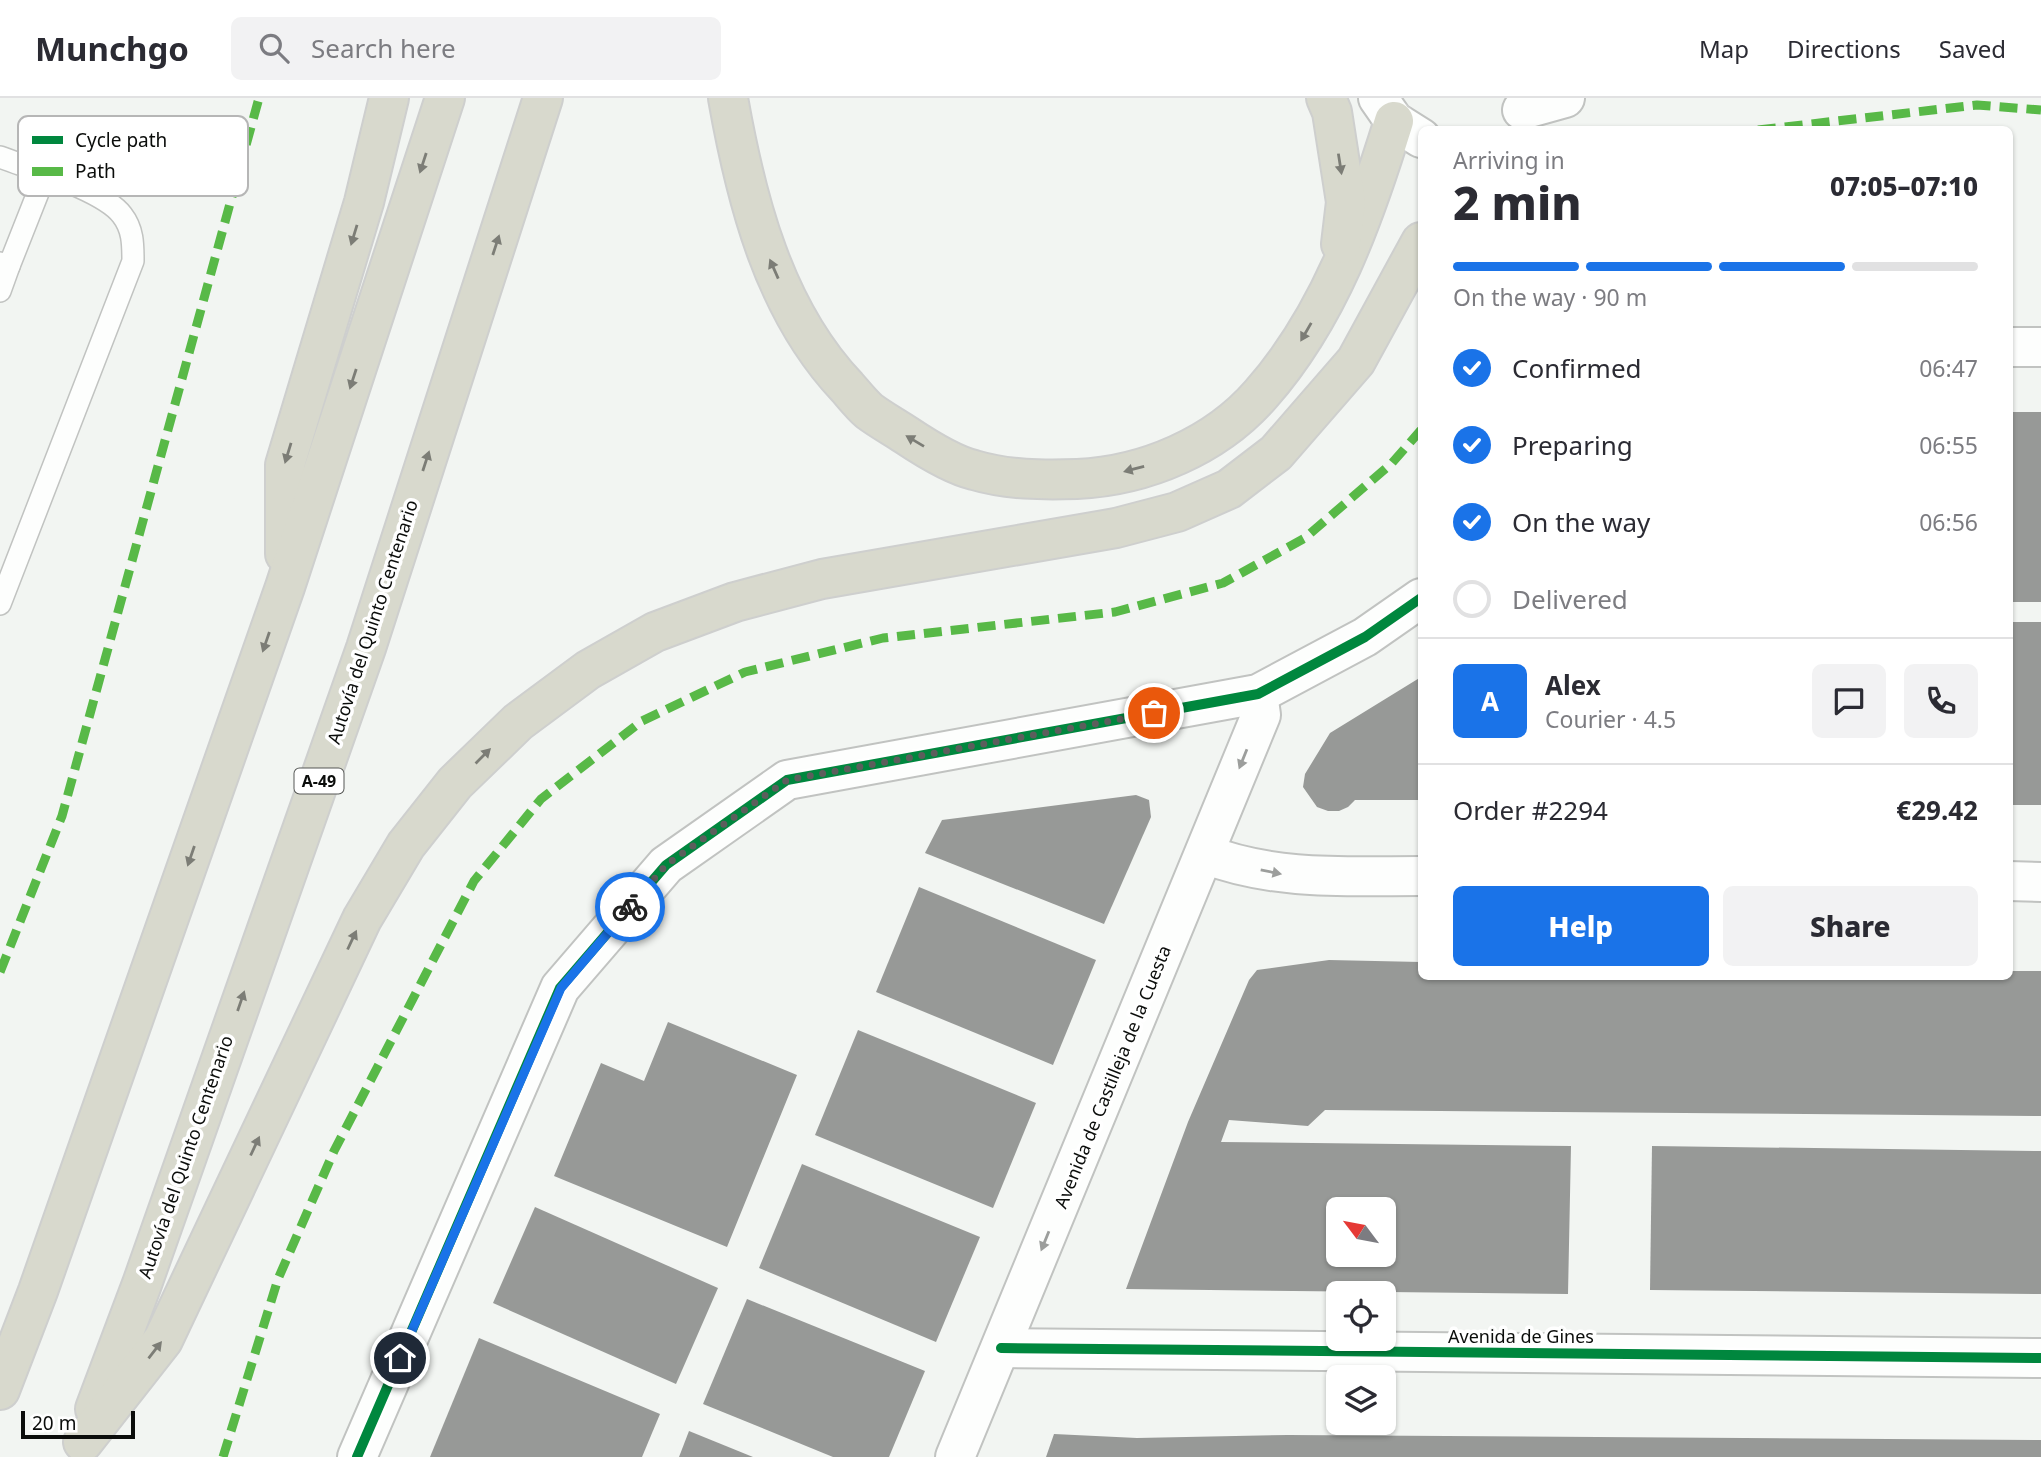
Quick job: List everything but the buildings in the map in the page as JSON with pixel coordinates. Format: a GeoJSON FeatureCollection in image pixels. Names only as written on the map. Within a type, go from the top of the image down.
{"type":"FeatureCollection","features":[{"type":"Feature","properties":{"kind":"highway"},"geometry":{"type":"LineString","coordinates":[[285,587],[285,465],[364,202],[390,98]]}},
{"type":"Feature","properties":{"kind":"highway"},"geometry":{"type":"LineString","coordinates":[[0,1390],[47,1265],[285,587],[444,98]]}},
{"type":"Feature","properties":{"kind":"highway","name":"Autovía del Quinto Centenario"},"geometry":{"type":"LineString","coordinates":[[80,1450],[142,1284],[366,648],[543,98]]}},
{"type":"Feature","properties":{"kind":"highway"},"geometry":{"type":"LineString","coordinates":[[728,98],[738,156],[765,250],[795,316],[829,368],[868,411],[919,444],[973,470],[1034,480],[1102,478],[1161,462],[1218,434],[1260,396],[1304,338],[1338,272],[1368,205],[1398,119]]}},
{"type":"Feature","properties":{"kind":"highway"},"geometry":{"type":"LineString","coordinates":[[1326,98],[1332,112],[1346,202],[1338,272]]}},
{"type":"Feature","properties":{"kind":"highway"},"geometry":{"type":"LineString","coordinates":[[80,1450],[163,1340],[362,919],[406,845],[455,783],[518,722],[588,670],[655,632],[735,601],[822,579],[1116,528],[1177,512],[1229,489],[1276,453],[1356,361],[1418,247]]}},
{"type":"Feature","properties":{"kind":"street"},"geometry":{"type":"LineString","coordinates":[[1517,113],[1565,98]]}},
{"type":"Feature","properties":{"kind":"street"},"geometry":{"type":"LineString","coordinates":[[2013,347],[2041,347]]}},
{"type":"Feature","properties":{"kind":"street"},"geometry":{"type":"LineString","coordinates":[[357,1457],[561,988],[666,865],[787,780],[1258,694],[1365,636],[1418,600]]}},
{"type":"Feature","properties":{"kind":"street","name":"Avenida de Castilleja de la Cuesta"},"geometry":{"type":"LineString","coordinates":[[956,1457],[1261,715],[1258,694]]}},
{"type":"Feature","properties":{"kind":"street"},"geometry":{"type":"LineString","coordinates":[[1205,854],[1232,864],[1287,875],[1418,876]]}},
{"type":"Feature","properties":{"kind":"street"},"geometry":{"type":"LineString","coordinates":[[2013,881],[2041,882]]}},
{"type":"Feature","properties":{"kind":"street","name":"Avenida de Gines"},"geometry":{"type":"LineString","coordinates":[[1000,1348],[2041,1358]]}},
{"type":"Feature","properties":{"kind":"lane"},"geometry":{"type":"LineString","coordinates":[[0,158],[18,165]]}},
{"type":"Feature","properties":{"kind":"lane"},"geometry":{"type":"LineString","coordinates":[[0,290],[5,265],[36,196]]}},
{"type":"Feature","properties":{"kind":"lane"},"geometry":{"type":"LineString","coordinates":[[0,604],[133,261],[134,237],[122,214],[99,196]]}},
{"type":"Feature","properties":{"kind":"marked path"},"geometry":{"type":"LineString","coordinates":[[248,138],[259,98]]}},
{"type":"Feature","properties":{"kind":"marked path"},"geometry":{"type":"LineString","coordinates":[[1793,126],[1977,105],[2041,110]]}},
{"type":"Feature","properties":{"kind":"marked path"},"geometry":{"type":"LineString","coordinates":[[0,972],[62,816],[232,196]]}},
{"type":"Feature","properties":{"kind":"marked path"},"geometry":{"type":"LineString","coordinates":[[223,1457],[278,1279],[334,1151],[474,881],[541,799],[642,721],[745,672],[883,638],[1115,612],[1223,583],[1305,538],[1392,463],[1418,433]]}},
{"type":"Feature","properties":{"kind":"cycle path"},"geometry":{"type":"LineString","coordinates":[[357,1457],[560,988],[666,865],[787,780],[1258,694],[1365,637],[1418,600]]}},
{"type":"Feature","properties":{"kind":"cycle path"},"geometry":{"type":"LineString","coordinates":[[1001,1348],[2041,1358]]}},
{"type":"Feature","properties":{"kind":"way so far"},"geometry":{"type":"LineString","coordinates":[[630,907],[666,865],[787,780],[1154,713]]}},
{"type":"Feature","properties":{"kind":"route"},"geometry":{"type":"LineString","coordinates":[[400,1358],[561,988],[630,907]]}}]}
